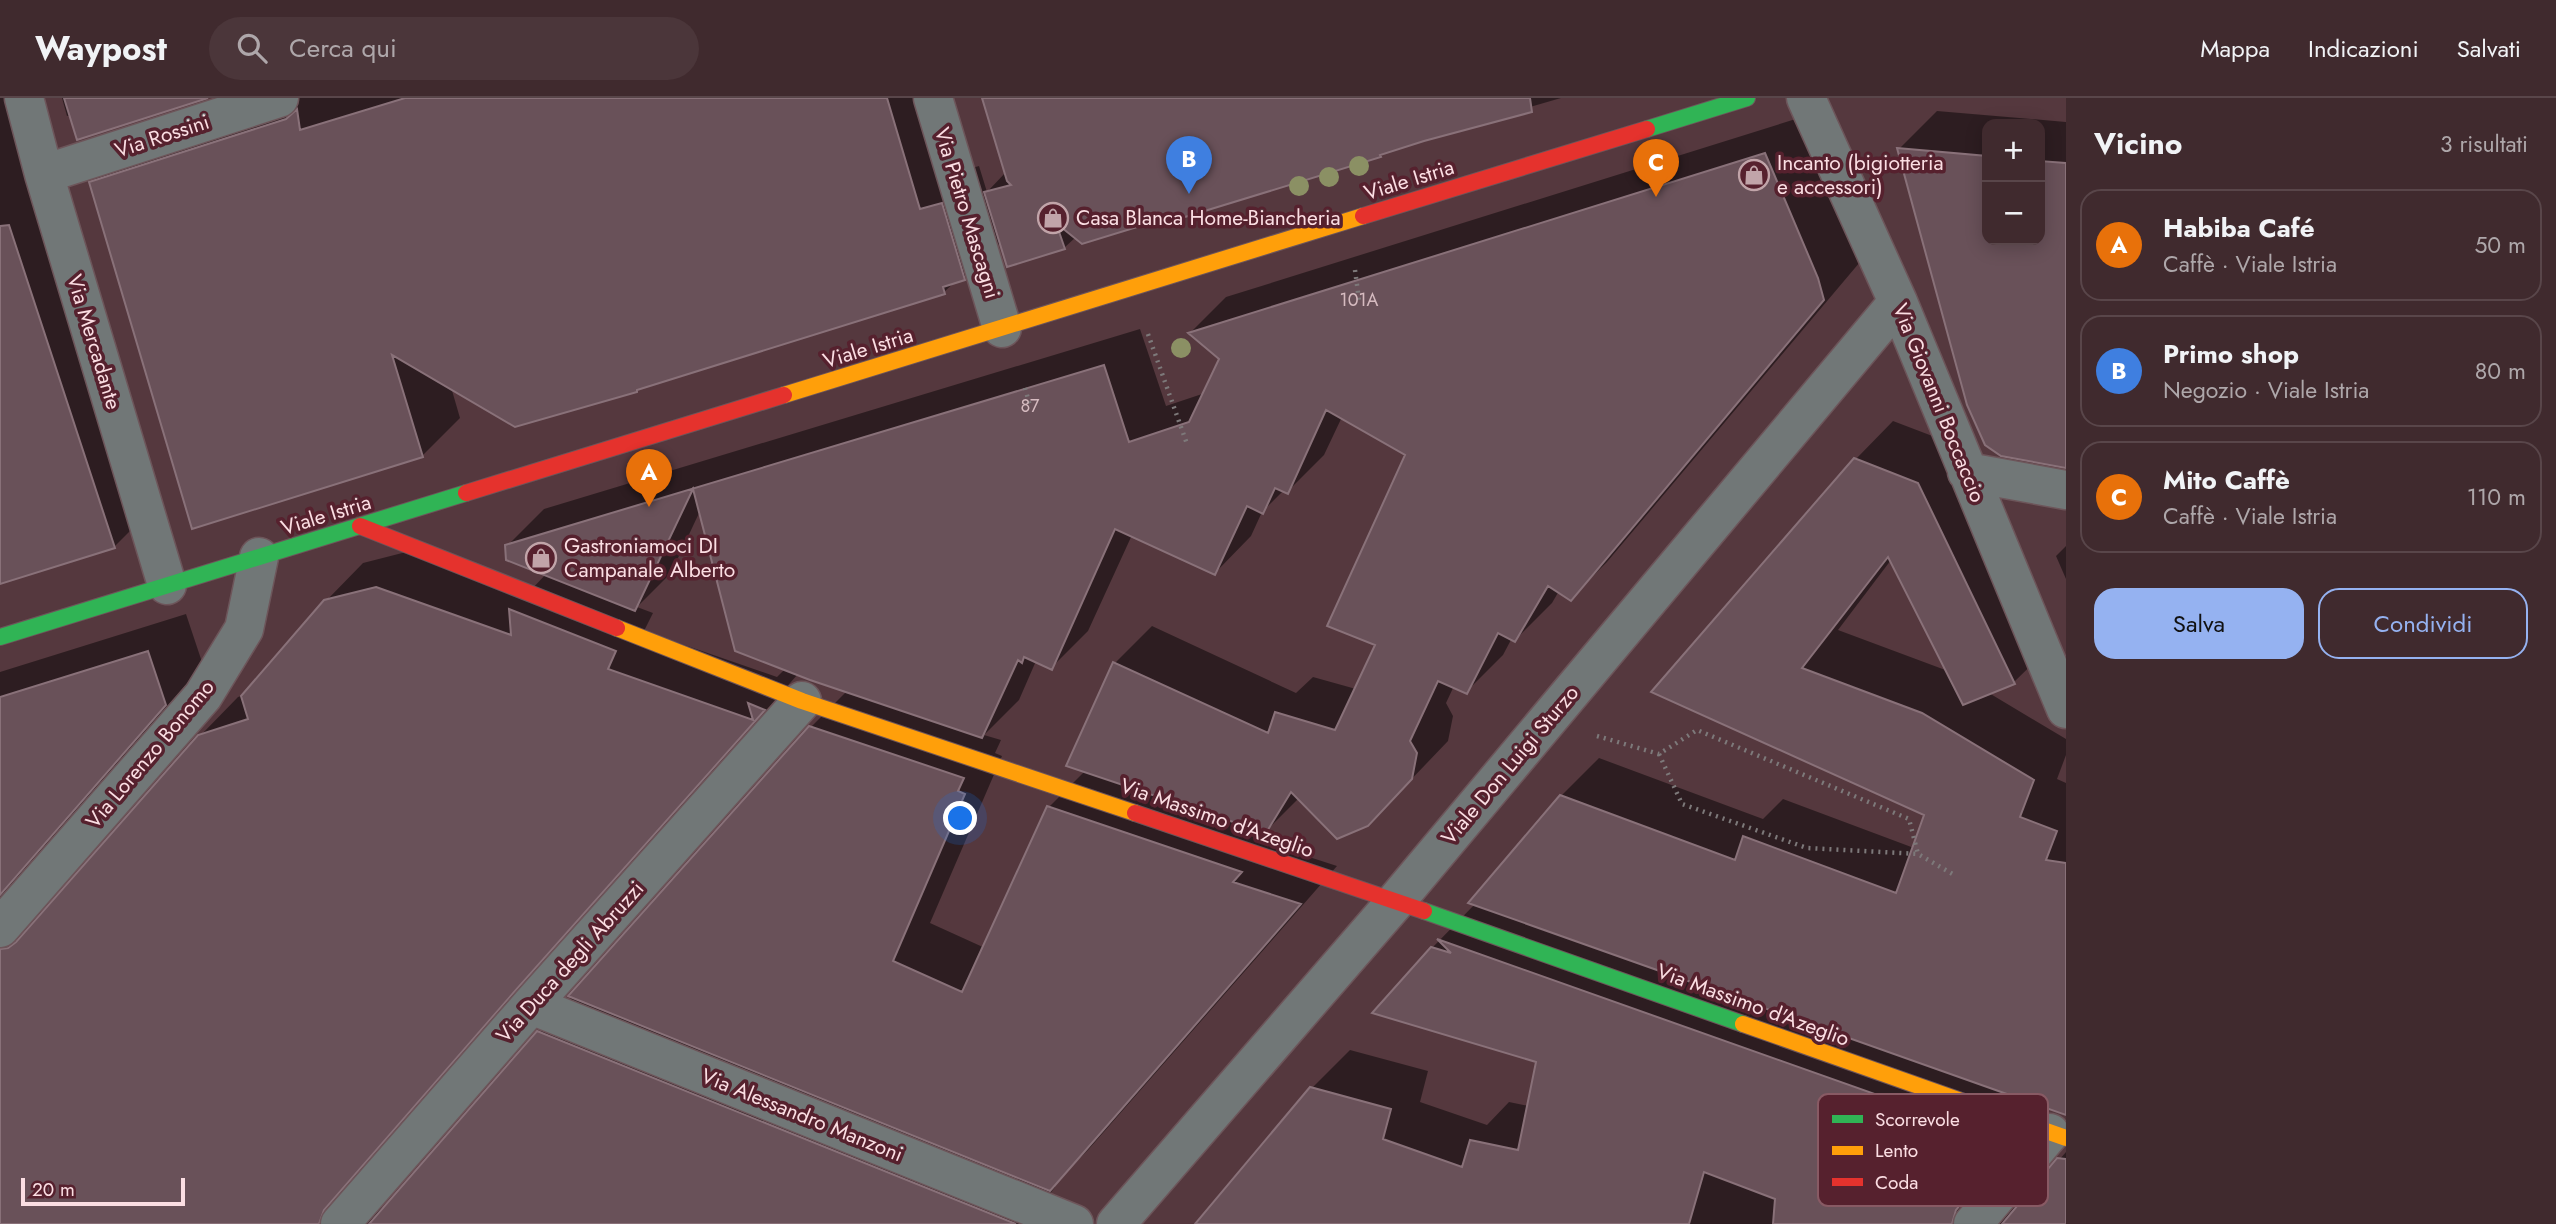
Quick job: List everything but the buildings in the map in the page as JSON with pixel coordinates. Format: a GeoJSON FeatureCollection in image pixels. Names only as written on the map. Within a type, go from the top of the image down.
{"type":"FeatureCollection","features":[{"type":"Feature","properties":{"kind":"street","name":"Via Mercadante"},"geometry":{"type":"LineString","coordinates":[[24,98],[44,174],[167,585]]}},
{"type":"Feature","properties":{"kind":"street","name":"Via Rossini"},"geometry":{"type":"LineString","coordinates":[[44,174],[279,98]]}},
{"type":"Feature","properties":{"kind":"street","name":"Via Pietro Mascagni"},"geometry":{"type":"LineString","coordinates":[[933,98],[1002,328]]}},
{"type":"Feature","properties":{"kind":"street","name":"Viale Istria"},"geometry":{"type":"LineString","coordinates":[[0,637],[1747,98]]}},
{"type":"Feature","properties":{"kind":"street","name":"Via Giovanni Boccaccio"},"geometry":{"type":"LineString","coordinates":[[1806,98],[1898,302],[2066,709]]}},
{"type":"Feature","properties":{"kind":"street","name":"Viale Don Luigi Sturzo"},"geometry":{"type":"LineString","coordinates":[[1116,1224],[1396,901],[1898,302]]}},
{"type":"Feature","properties":{"kind":"street"},"geometry":{"type":"LineString","coordinates":[[1967,472],[2066,490]]}},
{"type":"Feature","properties":{"kind":"street","name":"Via Massimo d'Azeglio"},"geometry":{"type":"LineString","coordinates":[[360,526],[802,701],[1396,901],[1942,1094]]}},
{"type":"Feature","properties":{"kind":"street","name":"Via Lorenzo Bonomo"},"geometry":{"type":"LineString","coordinates":[[0,928],[203,696],[244,629],[258,558]]}},
{"type":"Feature","properties":{"kind":"street","name":"Via Duca degli Abruzzi"},"geometry":{"type":"LineString","coordinates":[[340,1224],[802,701]]}},
{"type":"Feature","properties":{"kind":"street","name":"Via Alessandro Manzoni"},"geometry":{"type":"LineString","coordinates":[[531,1005],[1074,1224]]}},
{"type":"Feature","properties":{"kind":"street"},"geometry":{"type":"LineString","coordinates":[[1973,1224],[1990,1206]]}},
{"type":"Feature","properties":{"kind":"path"},"geometry":{"type":"LineString","coordinates":[[1354,261],[1359,300]]}},
{"type":"Feature","properties":{"kind":"path"},"geometry":{"type":"LineString","coordinates":[[1146,327],[1187,444]]}},
{"type":"Feature","properties":{"kind":"path"},"geometry":{"type":"LineString","coordinates":[[1025,388],[1030,407]]}},
{"type":"Feature","properties":{"kind":"path"},"geometry":{"type":"LineString","coordinates":[[1597,736],[1659,754],[1698,730],[1909,819],[1918,854]]}},
{"type":"Feature","properties":{"kind":"path"},"geometry":{"type":"LineString","coordinates":[[1659,754],[1682,804],[1807,848],[1918,854],[1956,876]]}},
{"type":"Feature","properties":{"kind":"traffic: fast"},"geometry":{"type":"LineString","coordinates":[[1647,129],[1747,98]]}},
{"type":"Feature","properties":{"kind":"traffic: fast"},"geometry":{"type":"LineString","coordinates":[[0,637],[466,493]]}},
{"type":"Feature","properties":{"kind":"traffic: fast"},"geometry":{"type":"LineString","coordinates":[[1424,911],[1743,1024]]}},
{"type":"Feature","properties":{"kind":"traffic: slow"},"geometry":{"type":"LineString","coordinates":[[784,395],[1363,216]]}},
{"type":"Feature","properties":{"kind":"traffic: slow"},"geometry":{"type":"LineString","coordinates":[[617,628],[802,701],[1135,813]]}},
{"type":"Feature","properties":{"kind":"traffic: slow"},"geometry":{"type":"LineString","coordinates":[[1743,1024],[1941,1094]]}},
{"type":"Feature","properties":{"kind":"traffic: slow"},"geometry":{"type":"LineString","coordinates":[[2048,1132],[2066,1138]]}},
{"type":"Feature","properties":{"kind":"traffic: jam"},"geometry":{"type":"LineString","coordinates":[[1363,216],[1647,129]]}},
{"type":"Feature","properties":{"kind":"traffic: jam"},"geometry":{"type":"LineString","coordinates":[[466,493],[784,395]]}},
{"type":"Feature","properties":{"kind":"traffic: jam"},"geometry":{"type":"LineString","coordinates":[[360,526],[617,628]]}},
{"type":"Feature","properties":{"kind":"traffic: jam"},"geometry":{"type":"LineString","coordinates":[[1135,813],[1424,911]]}},
{"type":"Feature","properties":{"kind":"place","name":"Incanto (bigiotteria e accessori)"},"geometry":{"type":"Point","coordinates":[1754,175]}},
{"type":"Feature","properties":{"kind":"place","name":"Primo shop"},"geometry":{"type":"Point","coordinates":[1189,194]}},
{"type":"Feature","properties":{"kind":"place","name":"Mito Caffè"},"geometry":{"type":"Point","coordinates":[1656,197]}},
{"type":"Feature","properties":{"kind":"place","name":"Casa Blanca Home-Biancheria"},"geometry":{"type":"Point","coordinates":[1053,218]}},
{"type":"Feature","properties":{"kind":"place","name":"Habiba Café"},"geometry":{"type":"Point","coordinates":[649,507]}},
{"type":"Feature","properties":{"kind":"place","name":"Gastroniamoci DI Campanale Alberto"},"geometry":{"type":"Point","coordinates":[541,558]}}]}
